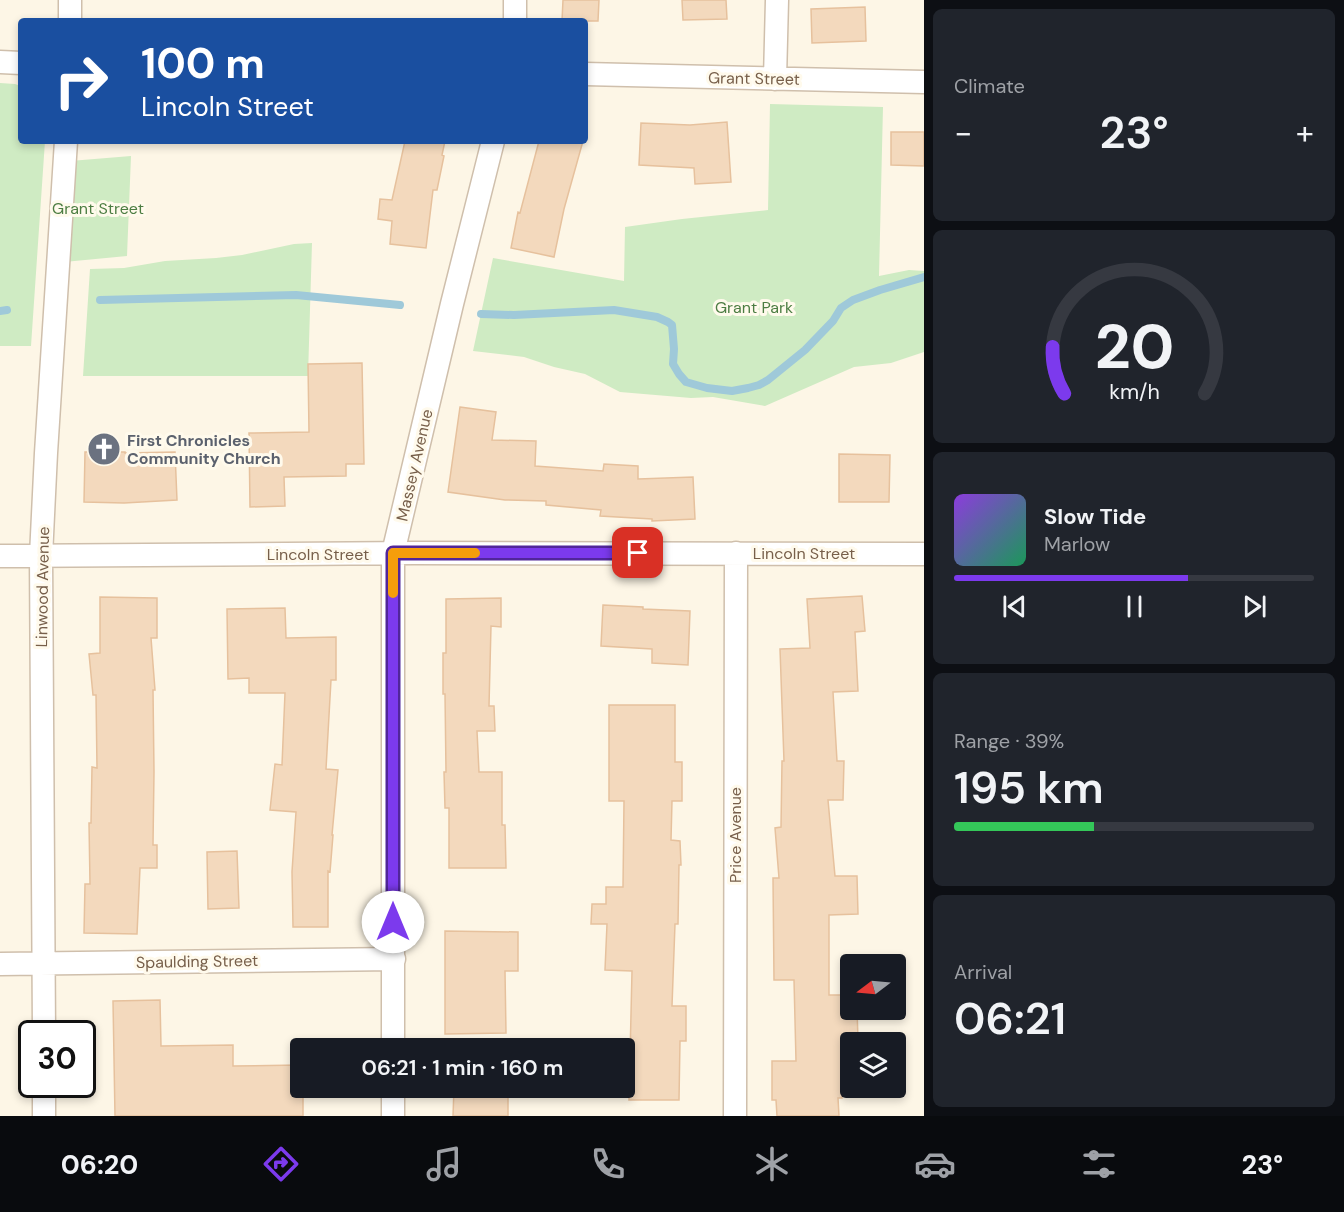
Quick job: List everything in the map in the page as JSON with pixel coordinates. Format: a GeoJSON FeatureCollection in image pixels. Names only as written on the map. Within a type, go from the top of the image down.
{"type":"FeatureCollection","features":[{"type":"Feature","properties":{"kind":"street"},"geometry":{"type":"LineString","coordinates":[[70,0],[70,18]]}},
{"type":"Feature","properties":{"kind":"street"},"geometry":{"type":"LineString","coordinates":[[514,18],[515,0]]}},
{"type":"Feature","properties":{"kind":"street"},"geometry":{"type":"LineString","coordinates":[[775,79],[777,0]]}},
{"type":"Feature","properties":{"kind":"street"},"geometry":{"type":"LineString","coordinates":[[0,62],[18,63]]}},
{"type":"Feature","properties":{"kind":"street","name":"Grant Street"},"geometry":{"type":"LineString","coordinates":[[588,75],[924,82]]}},
{"type":"Feature","properties":{"kind":"street","name":"Linwood Avenue"},"geometry":{"type":"LineString","coordinates":[[44,1020],[41,556],[66,144]]}},
{"type":"Feature","properties":{"kind":"street","name":"Massey Avenue"},"geometry":{"type":"LineString","coordinates":[[393,1038],[393,553],[492,144]]}},
{"type":"Feature","properties":{"kind":"street","name":"Lincoln Street"},"geometry":{"type":"LineString","coordinates":[[0,556],[393,553],[924,554]]}},
{"type":"Feature","properties":{"kind":"street","name":"Price Avenue"},"geometry":{"type":"LineString","coordinates":[[735,1116],[736,553]]}},
{"type":"Feature","properties":{"kind":"street","name":"Spaulding Street"},"geometry":{"type":"LineString","coordinates":[[0,964],[394,960]]}},
{"type":"Feature","properties":{"kind":"street"},"geometry":{"type":"LineString","coordinates":[[44,1098],[44,1116]]}},
{"type":"Feature","properties":{"kind":"street"},"geometry":{"type":"LineString","coordinates":[[393,1098],[393,1116]]}},
{"type":"Feature","properties":{"kind":"green space"},"geometry":{"type":"Polygon","coordinates":[[[0,83],[18,85],[18,144],[45,144],[31,346],[0,346],[0,83]]]}},
{"type":"Feature","properties":{"kind":"green space","name":"Grant Park"},"geometry":{"type":"Polygon","coordinates":[[[770,104],[883,107],[879,276],[909,270],[924,271],[924,352],[891,363],[854,367],[765,406],[713,397],[691,398],[620,392],[585,374],[524,357],[473,351],[493,258],[624,281],[625,227],[768,210],[770,104]]]}},
{"type":"Feature","properties":{"kind":"green space","name":"Grant Street"},"geometry":{"type":"Polygon","coordinates":[[[131,156],[127,256],[64,262],[70,161],[131,156]]]}},
{"type":"Feature","properties":{"kind":"green space"},"geometry":{"type":"Polygon","coordinates":[[[312,243],[308,376],[83,376],[90,269],[124,268],[165,261],[242,255],[294,244],[312,243]]]}},
{"type":"Feature","properties":{"kind":"building"},"geometry":{"type":"Polygon","coordinates":[[[563,0],[599,0],[598,21],[588,21],[588,18],[562,18],[563,0]]]}},
{"type":"Feature","properties":{"kind":"building"},"geometry":{"type":"Polygon","coordinates":[[[682,0],[726,0],[727,19],[683,20],[682,0]]]}},
{"type":"Feature","properties":{"kind":"building"},"geometry":{"type":"Polygon","coordinates":[[[865,7],[866,41],[812,43],[811,9],[865,7]]]}},
{"type":"Feature","properties":{"kind":"building"},"geometry":{"type":"Polygon","coordinates":[[[727,122],[731,182],[695,184],[694,168],[639,165],[641,123],[690,125],[727,122]]]}},
{"type":"Feature","properties":{"kind":"building"},"geometry":{"type":"Polygon","coordinates":[[[891,132],[924,132],[924,166],[891,165],[891,132]]]}},
{"type":"Feature","properties":{"kind":"building"},"geometry":{"type":"Polygon","coordinates":[[[404,144],[444,144],[437,190],[433,190],[426,248],[390,244],[392,221],[378,219],[380,199],[392,200],[404,144]]]}},
{"type":"Feature","properties":{"kind":"building"},"geometry":{"type":"Polygon","coordinates":[[[538,144],[582,144],[564,209],[554,257],[511,248],[518,212],[520,213],[538,144]]]}},
{"type":"Feature","properties":{"kind":"building"},"geometry":{"type":"Polygon","coordinates":[[[362,363],[364,464],[346,464],[346,476],[284,477],[285,506],[250,507],[249,433],[309,432],[308,364],[362,363]]]}},
{"type":"Feature","properties":{"kind":"building"},"geometry":{"type":"Polygon","coordinates":[[[460,407],[496,412],[492,440],[536,441],[535,466],[603,471],[604,464],[638,466],[638,479],[693,477],[695,519],[652,521],[652,519],[600,516],[601,510],[546,505],[546,501],[505,500],[448,492],[460,407]]]}},
{"type":"Feature","properties":{"kind":"building"},"geometry":{"type":"Polygon","coordinates":[[[85,452],[175,452],[177,500],[124,503],[84,502],[85,452]]]}},
{"type":"Feature","properties":{"kind":"building"},"geometry":{"type":"Polygon","coordinates":[[[839,454],[890,455],[889,502],[839,502],[839,454]]]}},
{"type":"Feature","properties":{"kind":"building"},"geometry":{"type":"Polygon","coordinates":[[[862,596],[865,631],[855,632],[858,691],[833,692],[837,761],[844,761],[843,800],[828,800],[835,876],[857,876],[858,914],[829,915],[829,995],[840,995],[840,1020],[857,1020],[858,1032],[840,1032],[839,1116],[777,1116],[776,1100],[772,1100],[772,1061],[796,1061],[794,980],[774,980],[773,878],[779,878],[775,828],[781,827],[782,761],[784,761],[780,649],[810,648],[807,599],[862,596]]]}},
{"type":"Feature","properties":{"kind":"building"},"geometry":{"type":"Polygon","coordinates":[[[100,597],[157,598],[157,638],[151,638],[155,690],[153,690],[153,845],[157,845],[157,868],[140,868],[137,934],[84,933],[85,884],[90,884],[89,823],[91,823],[92,767],[97,768],[96,695],[93,695],[89,654],[100,653],[100,597]]]}},
{"type":"Feature","properties":{"kind":"building"},"geometry":{"type":"Polygon","coordinates":[[[501,598],[501,627],[491,626],[489,706],[494,706],[495,731],[477,731],[479,772],[502,772],[502,825],[505,825],[506,868],[449,868],[449,808],[445,808],[445,694],[443,694],[446,599],[501,598]]]}},
{"type":"Feature","properties":{"kind":"building"},"geometry":{"type":"Polygon","coordinates":[[[603,605],[690,611],[688,665],[652,663],[652,649],[601,646],[603,605]]]}},
{"type":"Feature","properties":{"kind":"building"},"geometry":{"type":"Polygon","coordinates":[[[285,608],[286,638],[336,637],[336,680],[331,680],[326,769],[338,770],[330,872],[328,871],[328,927],[293,927],[292,872],[296,812],[270,810],[275,764],[282,765],[285,693],[249,693],[249,678],[228,679],[227,609],[285,608]]]}},
{"type":"Feature","properties":{"kind":"building"},"geometry":{"type":"Polygon","coordinates":[[[609,705],[675,705],[675,762],[682,762],[682,801],[672,801],[671,840],[680,841],[681,865],[679,865],[678,924],[675,924],[672,1006],[686,1006],[686,1041],[680,1041],[679,1100],[629,1100],[629,1098],[635,1098],[635,1038],[630,1038],[632,971],[605,970],[607,924],[591,924],[592,904],[606,904],[606,887],[623,887],[624,801],[609,801],[609,705]]]}},
{"type":"Feature","properties":{"kind":"building"},"geometry":{"type":"Polygon","coordinates":[[[237,851],[239,908],[208,909],[207,852],[237,851]]]}},
{"type":"Feature","properties":{"kind":"building"},"geometry":{"type":"Polygon","coordinates":[[[445,931],[518,932],[518,971],[505,971],[506,1033],[445,1034],[445,931]]]}},
{"type":"Feature","properties":{"kind":"building"},"geometry":{"type":"Polygon","coordinates":[[[160,1000],[161,1046],[233,1045],[233,1066],[290,1065],[290,1098],[303,1098],[303,1116],[115,1116],[113,1001],[160,1000]]]}},
{"type":"Feature","properties":{"kind":"building"},"geometry":{"type":"Polygon","coordinates":[[[454,1098],[508,1098],[508,1116],[453,1116],[454,1098]]]}},
{"type":"Feature","properties":{"kind":"waterway"},"geometry":{"type":"LineString","coordinates":[[481,314],[514,315],[614,310],[657,317],[672,325],[673,364],[686,382],[707,388],[732,391],[759,385],[768,380],[805,350],[833,321],[841,308],[853,300],[924,277]]}},
{"type":"Feature","properties":{"kind":"waterway"},"geometry":{"type":"LineString","coordinates":[[100,300],[296,295],[400,305]]}},
{"type":"Feature","properties":{"kind":"waterway"},"geometry":{"type":"LineString","coordinates":[[0,311],[7,310]]}},
{"type":"Feature","properties":{"kind":"slow traffic"},"geometry":{"type":"LineString","coordinates":[[393,593],[393,553],[475,553]]}},
{"type":"Feature","properties":{"kind":"place","name":"First Chronicles Community Church"},"geometry":{"type":"Point","coordinates":[104,449]}},
{"type":"Feature","properties":{"kind":"route"},"geometry":{"type":"LineString","coordinates":[[393,922],[393,553],[638,553]]}}]}
